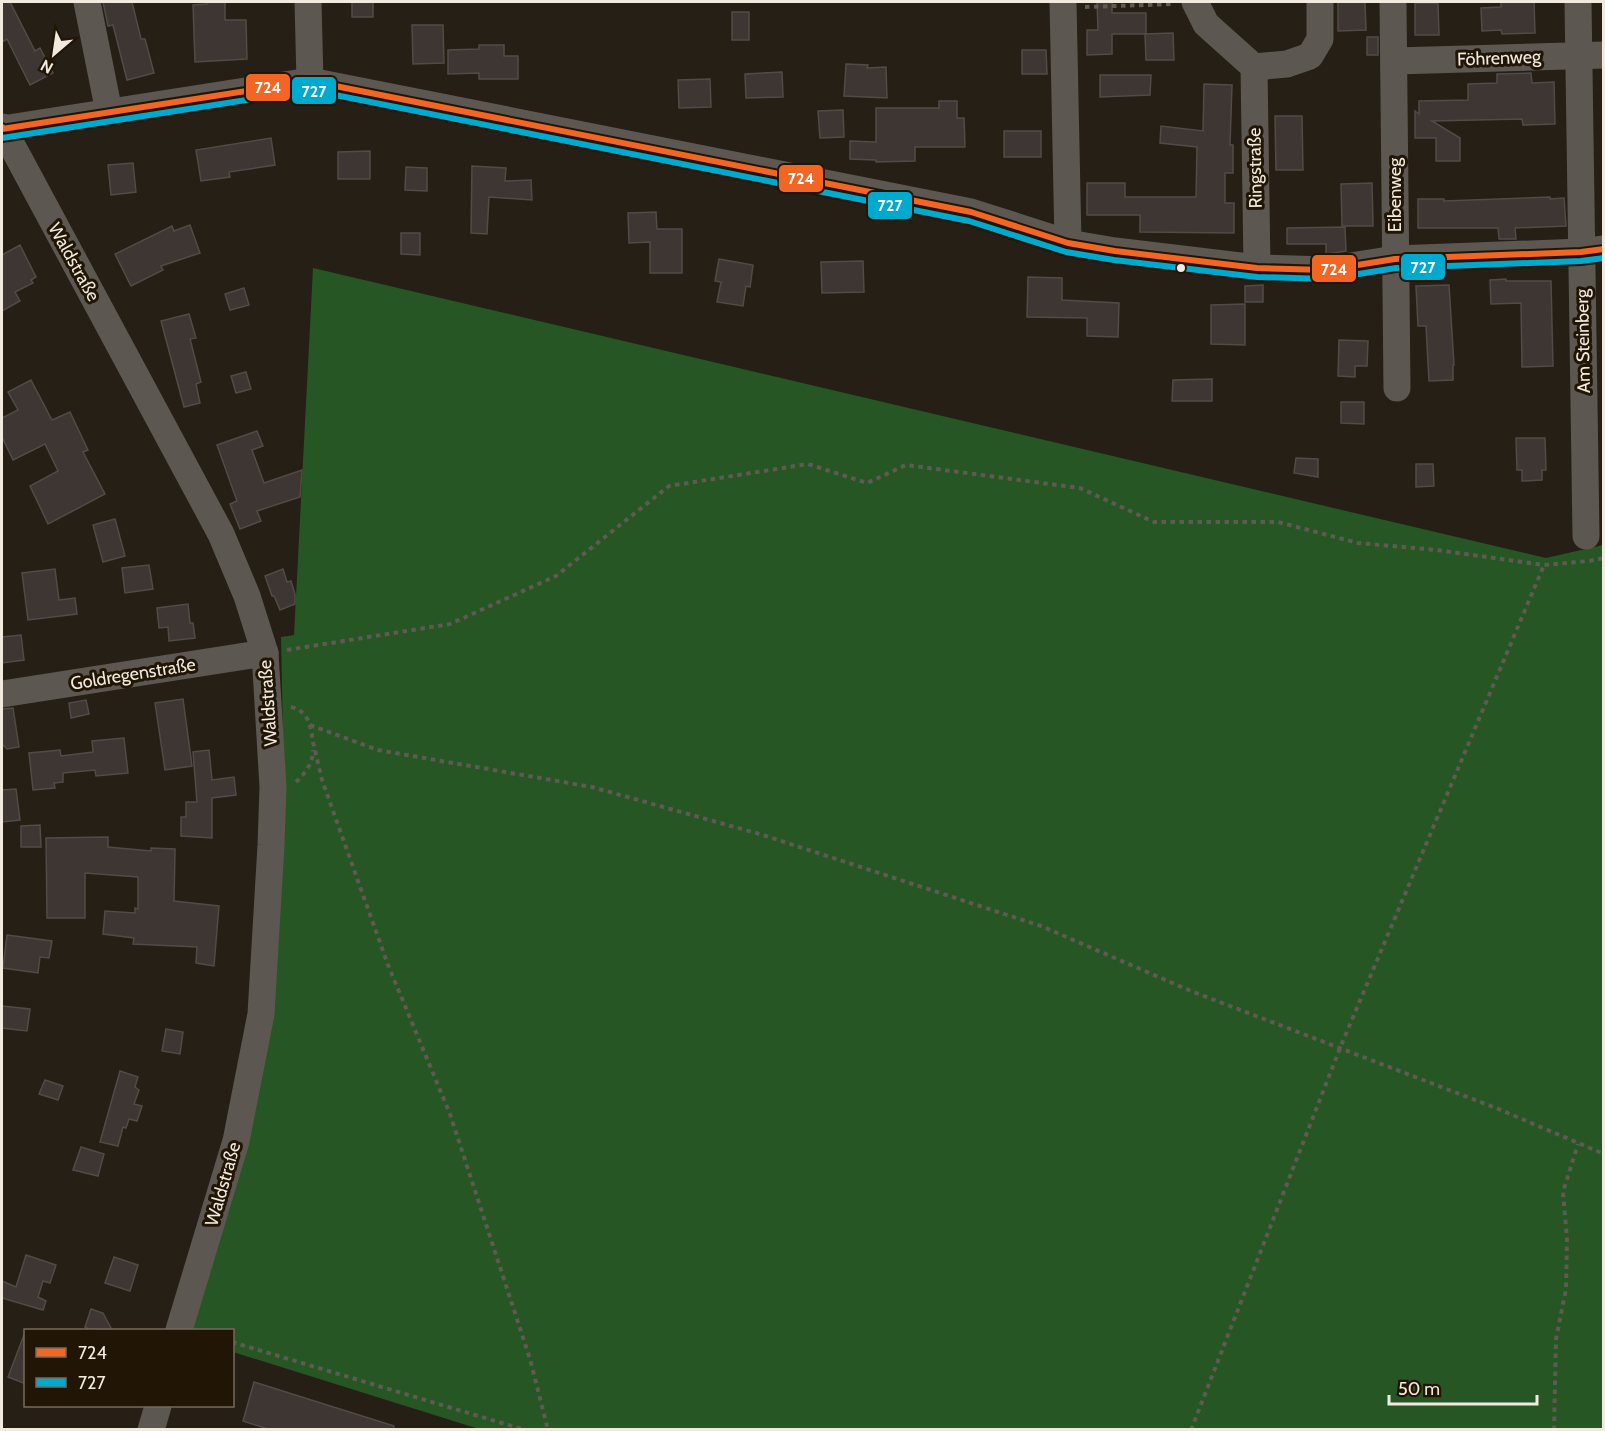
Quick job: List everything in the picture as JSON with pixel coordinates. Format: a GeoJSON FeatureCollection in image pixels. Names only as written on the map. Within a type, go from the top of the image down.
{"type":"FeatureCollection","features":[{"type":"Feature","properties":{"kind":"street"},"geometry":{"type":"LineString","coordinates":[[87,2],[109,112]]}},
{"type":"Feature","properties":{"kind":"street"},"geometry":{"type":"LineString","coordinates":[[308,2],[310,81]]}},
{"type":"Feature","properties":{"kind":"street"},"geometry":{"type":"LineString","coordinates":[[1196,2],[1206,24],[1254,67],[1287,64],[1310,56],[1320,39],[1320,2]]}},
{"type":"Feature","properties":{"kind":"street","name":"Eibenweg"},"geometry":{"type":"LineString","coordinates":[[1393,2],[1397,388]]}},
{"type":"Feature","properties":{"kind":"street","name":"Am Steinberg"},"geometry":{"type":"LineString","coordinates":[[1578,2],[1591,55],[1592,250],[1586,536]]}},
{"type":"Feature","properties":{"kind":"street"},"geometry":{"type":"LineString","coordinates":[[1063,5],[1068,243]]}},
{"type":"Feature","properties":{"kind":"street","name":"Föhrenweg"},"geometry":{"type":"LineString","coordinates":[[1395,62],[1591,55]]}},
{"type":"Feature","properties":{"kind":"street","name":"Ringstraße"},"geometry":{"type":"LineString","coordinates":[[1254,67],[1257,268]]}},
{"type":"Feature","properties":{"kind":"street"},"geometry":{"type":"LineString","coordinates":[[2,128],[310,81],[971,212],[1068,243],[1115,251],[1257,268],[1326,270],[1395,259],[1592,250]]}},
{"type":"Feature","properties":{"kind":"street","name":"Waldstraße"},"geometry":{"type":"LineString","coordinates":[[2,128],[221,534],[247,596],[265,653],[273,787],[261,1014],[236,1141],[179,1329]]}},
{"type":"Feature","properties":{"kind":"street","name":"Goldregenstraße"},"geometry":{"type":"LineString","coordinates":[[2,694],[265,653]]}},
{"type":"Feature","properties":{"kind":"street"},"geometry":{"type":"LineString","coordinates":[[150,1430],[158,1407]]}},
{"type":"Feature","properties":{"kind":"path"},"geometry":{"type":"LineString","coordinates":[[1063,5],[1196,2]]}},
{"type":"Feature","properties":{"kind":"path"},"geometry":{"type":"LineString","coordinates":[[265,653],[450,624],[556,576],[669,486],[808,464],[867,483],[906,465],[1080,488],[1154,522],[1278,522],[1358,543],[1437,549],[1544,566],[1604,558]]}},
{"type":"Feature","properties":{"kind":"path"},"geometry":{"type":"LineString","coordinates":[[1191,1430],[1340,1048],[1544,566]]}},
{"type":"Feature","properties":{"kind":"path"},"geometry":{"type":"LineString","coordinates":[[269,710],[285,705],[298,708],[306,716],[310,725],[322,780],[388,965],[450,1114],[530,1359],[548,1430]]}},
{"type":"Feature","properties":{"kind":"path"},"geometry":{"type":"LineString","coordinates":[[310,725],[378,750],[591,787],[763,835],[1041,926],[1191,991],[1496,1108],[1604,1154]]}},
{"type":"Feature","properties":{"kind":"path"},"geometry":{"type":"LineString","coordinates":[[273,787],[284,789],[296,783],[306,772],[313,759],[313,742]]}},
{"type":"Feature","properties":{"kind":"path"},"geometry":{"type":"LineString","coordinates":[[1554,1430],[1556,1339],[1566,1289],[1568,1240],[1563,1192],[1578,1144]]}},
{"type":"Feature","properties":{"kind":"path"},"geometry":{"type":"LineString","coordinates":[[234,1343],[525,1430]]}},
{"type":"Feature","properties":{"kind":"green space"},"geometry":{"type":"Polygon","coordinates":[[[313,268],[1546,558],[1603,545],[1603,1429],[479,1429],[234,1352],[234,1329],[188,1329],[236,1176],[284,789],[281,637],[294,635],[313,268]]]}},
{"type":"Feature","properties":{"kind":"building"},"geometry":{"type":"Polygon","coordinates":[[[2,2],[10,2],[35,51],[40,48],[53,73],[30,85],[7,39],[2,42],[2,2]]]}},
{"type":"Feature","properties":{"kind":"building"},"geometry":{"type":"Polygon","coordinates":[[[103,2],[132,2],[141,39],[145,39],[154,73],[127,80],[113,25],[108,26],[103,2]]]}},
{"type":"Feature","properties":{"kind":"building"},"geometry":{"type":"Polygon","coordinates":[[[207,2],[225,2],[225,20],[246,20],[247,59],[195,62],[193,5],[207,4],[207,2]]]}},
{"type":"Feature","properties":{"kind":"building"},"geometry":{"type":"Polygon","coordinates":[[[352,2],[373,2],[373,17],[352,17],[352,2]]]}},
{"type":"Feature","properties":{"kind":"building"},"geometry":{"type":"Polygon","coordinates":[[[1097,2],[1112,2],[1112,13],[1146,13],[1146,34],[1112,34],[1112,54],[1087,55],[1087,30],[1098,30],[1097,2]]]}},
{"type":"Feature","properties":{"kind":"building"},"geometry":{"type":"Polygon","coordinates":[[[1338,2],[1365,2],[1366,30],[1338,31],[1338,2]]]}},
{"type":"Feature","properties":{"kind":"building"},"geometry":{"type":"Polygon","coordinates":[[[1501,2],[1534,2],[1535,33],[1502,34],[1501,30],[1482,31],[1481,8],[1501,7],[1501,2]]]}},
{"type":"Feature","properties":{"kind":"building"},"geometry":{"type":"Polygon","coordinates":[[[1415,3],[1438,3],[1439,35],[1415,35],[1415,3]]]}},
{"type":"Feature","properties":{"kind":"building"},"geometry":{"type":"Polygon","coordinates":[[[732,12],[749,12],[749,40],[732,40],[732,12]]]}},
{"type":"Feature","properties":{"kind":"building"},"geometry":{"type":"Polygon","coordinates":[[[412,25],[443,25],[444,63],[413,64],[412,25]]]}},
{"type":"Feature","properties":{"kind":"building"},"geometry":{"type":"Polygon","coordinates":[[[1173,33],[1174,60],[1146,60],[1145,34],[1173,33]]]}},
{"type":"Feature","properties":{"kind":"building"},"geometry":{"type":"Polygon","coordinates":[[[1367,37],[1378,37],[1378,55],[1367,55],[1367,37]]]}},
{"type":"Feature","properties":{"kind":"building"},"geometry":{"type":"Polygon","coordinates":[[[479,45],[504,45],[504,56],[518,56],[518,79],[479,79],[479,73],[448,74],[448,50],[479,49],[479,45]]]}},
{"type":"Feature","properties":{"kind":"building"},"geometry":{"type":"Polygon","coordinates":[[[1022,50],[1046,50],[1047,74],[1022,74],[1022,50]]]}},
{"type":"Feature","properties":{"kind":"building"},"geometry":{"type":"Polygon","coordinates":[[[846,64],[868,65],[867,68],[886,67],[887,98],[844,96],[846,64]]]}},
{"type":"Feature","properties":{"kind":"building"},"geometry":{"type":"Polygon","coordinates":[[[782,72],[783,97],[746,98],[745,74],[782,72]]]}},
{"type":"Feature","properties":{"kind":"building"},"geometry":{"type":"Polygon","coordinates":[[[1531,73],[1532,83],[1554,82],[1555,124],[1523,125],[1522,119],[1432,121],[1460,138],[1460,161],[1436,161],[1436,138],[1415,138],[1415,111],[1419,114],[1419,101],[1468,100],[1468,84],[1497,83],[1497,74],[1531,73]]]}},
{"type":"Feature","properties":{"kind":"building"},"geometry":{"type":"Polygon","coordinates":[[[1100,75],[1151,75],[1150,95],[1100,97],[1100,75]]]}},
{"type":"Feature","properties":{"kind":"building"},"geometry":{"type":"Polygon","coordinates":[[[710,79],[711,107],[679,108],[678,80],[710,79]]]}},
{"type":"Feature","properties":{"kind":"building"},"geometry":{"type":"Polygon","coordinates":[[[1204,84],[1232,85],[1230,145],[1233,145],[1233,173],[1225,173],[1225,203],[1234,203],[1234,233],[1140,232],[1140,215],[1087,215],[1087,183],[1125,183],[1125,197],[1196,197],[1197,147],[1160,143],[1161,126],[1203,131],[1204,84]]]}},
{"type":"Feature","properties":{"kind":"building"},"geometry":{"type":"Polygon","coordinates":[[[939,101],[957,101],[957,118],[964,118],[965,147],[915,147],[915,161],[876,162],[876,160],[850,159],[850,141],[876,142],[876,108],[939,108],[939,101]]]}},
{"type":"Feature","properties":{"kind":"building"},"geometry":{"type":"Polygon","coordinates":[[[843,110],[844,137],[820,138],[818,111],[843,110]]]}},
{"type":"Feature","properties":{"kind":"building"},"geometry":{"type":"Polygon","coordinates":[[[1275,116],[1302,116],[1303,170],[1276,170],[1275,116]]]}},
{"type":"Feature","properties":{"kind":"building"},"geometry":{"type":"Polygon","coordinates":[[[1004,131],[1041,131],[1041,157],[1004,157],[1004,131]]]}},
{"type":"Feature","properties":{"kind":"building"},"geometry":{"type":"Polygon","coordinates":[[[271,138],[275,165],[229,172],[230,177],[201,181],[196,150],[271,138]]]}},
{"type":"Feature","properties":{"kind":"building"},"geometry":{"type":"Polygon","coordinates":[[[370,151],[370,179],[338,179],[338,152],[370,151]]]}},
{"type":"Feature","properties":{"kind":"building"},"geometry":{"type":"Polygon","coordinates":[[[133,163],[136,192],[111,195],[108,165],[133,163]]]}},
{"type":"Feature","properties":{"kind":"building"},"geometry":{"type":"Polygon","coordinates":[[[472,166],[506,168],[505,181],[531,180],[532,200],[489,197],[487,234],[471,233],[472,166]]]}},
{"type":"Feature","properties":{"kind":"building"},"geometry":{"type":"Polygon","coordinates":[[[406,167],[427,168],[427,191],[405,190],[406,167]]]}},
{"type":"Feature","properties":{"kind":"building"},"geometry":{"type":"Polygon","coordinates":[[[1372,183],[1373,226],[1342,226],[1341,184],[1372,183]]]}},
{"type":"Feature","properties":{"kind":"building"},"geometry":{"type":"Polygon","coordinates":[[[1550,197],[1550,199],[1564,198],[1566,226],[1515,228],[1516,239],[1499,239],[1498,228],[1418,228],[1418,199],[1444,199],[1444,201],[1550,197]]]}},
{"type":"Feature","properties":{"kind":"building"},"geometry":{"type":"Polygon","coordinates":[[[656,212],[657,229],[682,229],[682,273],[650,273],[650,242],[629,243],[628,213],[656,212]]]}},
{"type":"Feature","properties":{"kind":"building"},"geometry":{"type":"Polygon","coordinates":[[[190,225],[200,253],[161,266],[163,270],[131,286],[115,254],[172,226],[174,231],[190,225]]]}},
{"type":"Feature","properties":{"kind":"building"},"geometry":{"type":"Polygon","coordinates":[[[1345,227],[1346,251],[1326,254],[1326,244],[1287,244],[1287,228],[1345,227]]]}},
{"type":"Feature","properties":{"kind":"building"},"geometry":{"type":"Polygon","coordinates":[[[401,233],[420,233],[420,255],[401,254],[401,233]]]}},
{"type":"Feature","properties":{"kind":"building"},"geometry":{"type":"Polygon","coordinates":[[[20,245],[36,277],[31,280],[33,283],[15,292],[20,301],[2,311],[2,255],[20,245]]]}},
{"type":"Feature","properties":{"kind":"building"},"geometry":{"type":"Polygon","coordinates":[[[719,259],[753,265],[750,287],[746,286],[743,306],[717,302],[721,282],[715,281],[719,259]]]}},
{"type":"Feature","properties":{"kind":"building"},"geometry":{"type":"Polygon","coordinates":[[[863,261],[864,292],[822,293],[821,262],[863,261]]]}},
{"type":"Feature","properties":{"kind":"building"},"geometry":{"type":"Polygon","coordinates":[[[1028,277],[1062,278],[1062,300],[1119,303],[1118,337],[1087,336],[1087,318],[1027,317],[1028,277]]]}},
{"type":"Feature","properties":{"kind":"building"},"geometry":{"type":"Polygon","coordinates":[[[1506,279],[1506,281],[1551,281],[1553,366],[1522,367],[1521,303],[1491,304],[1490,280],[1506,279]]]}},
{"type":"Feature","properties":{"kind":"building"},"geometry":{"type":"Polygon","coordinates":[[[1263,285],[1263,302],[1245,302],[1245,286],[1263,285]]]}},
{"type":"Feature","properties":{"kind":"building"},"geometry":{"type":"Polygon","coordinates":[[[1449,285],[1453,380],[1429,381],[1426,326],[1418,326],[1416,286],[1449,285]]]}},
{"type":"Feature","properties":{"kind":"building"},"geometry":{"type":"Polygon","coordinates":[[[244,288],[249,305],[230,310],[225,294],[244,288]]]}},
{"type":"Feature","properties":{"kind":"building"},"geometry":{"type":"Polygon","coordinates":[[[1245,304],[1245,345],[1211,344],[1211,305],[1245,304]]]}},
{"type":"Feature","properties":{"kind":"building"},"geometry":{"type":"Polygon","coordinates":[[[189,314],[196,338],[190,339],[201,382],[196,384],[200,403],[184,407],[161,321],[189,314]]]}},
{"type":"Feature","properties":{"kind":"building"},"geometry":{"type":"Polygon","coordinates":[[[1339,340],[1368,341],[1367,366],[1355,366],[1355,377],[1338,376],[1339,340]]]}},
{"type":"Feature","properties":{"kind":"building"},"geometry":{"type":"Polygon","coordinates":[[[246,372],[251,389],[236,393],[231,376],[246,372]]]}},
{"type":"Feature","properties":{"kind":"building"},"geometry":{"type":"Polygon","coordinates":[[[1212,379],[1212,401],[1172,401],[1173,380],[1212,379]]]}},
{"type":"Feature","properties":{"kind":"building"},"geometry":{"type":"Polygon","coordinates":[[[31,380],[52,420],[70,412],[88,450],[83,452],[105,494],[48,524],[30,486],[58,471],[45,444],[13,460],[2,437],[2,418],[18,410],[8,392],[31,380]]]}},
{"type":"Feature","properties":{"kind":"building"},"geometry":{"type":"Polygon","coordinates":[[[1341,402],[1364,402],[1364,424],[1341,423],[1341,402]]]}},
{"type":"Feature","properties":{"kind":"building"},"geometry":{"type":"Polygon","coordinates":[[[257,431],[263,446],[252,450],[264,483],[302,470],[300,497],[257,511],[261,521],[240,529],[230,504],[237,501],[217,445],[257,431]]]}},
{"type":"Feature","properties":{"kind":"building"},"geometry":{"type":"Polygon","coordinates":[[[1516,438],[1545,438],[1546,470],[1542,470],[1542,480],[1522,481],[1522,470],[1517,470],[1516,438]]]}},
{"type":"Feature","properties":{"kind":"building"},"geometry":{"type":"Polygon","coordinates":[[[1296,458],[1318,459],[1318,477],[1294,473],[1296,458]]]}},
{"type":"Feature","properties":{"kind":"building"},"geometry":{"type":"Polygon","coordinates":[[[1416,464],[1433,464],[1434,486],[1416,487],[1416,464]]]}},
{"type":"Feature","properties":{"kind":"building"},"geometry":{"type":"Polygon","coordinates":[[[115,519],[125,556],[103,562],[93,525],[115,519]]]}},
{"type":"Feature","properties":{"kind":"building"},"geometry":{"type":"Polygon","coordinates":[[[149,565],[153,589],[125,593],[122,568],[149,565]]]}},
{"type":"Feature","properties":{"kind":"building"},"geometry":{"type":"Polygon","coordinates":[[[55,569],[59,600],[75,598],[77,614],[28,620],[22,573],[55,569]]]}},
{"type":"Feature","properties":{"kind":"building"},"geometry":{"type":"Polygon","coordinates":[[[283,569],[287,582],[291,581],[295,604],[280,610],[265,576],[283,569]]]}},
{"type":"Feature","properties":{"kind":"building"},"geometry":{"type":"Polygon","coordinates":[[[188,604],[190,623],[193,623],[195,638],[169,641],[168,627],[159,628],[157,608],[188,604]]]}},
{"type":"Feature","properties":{"kind":"building"},"geometry":{"type":"Polygon","coordinates":[[[21,635],[24,660],[2,663],[2,637],[21,635]]]}},
{"type":"Feature","properties":{"kind":"building"},"geometry":{"type":"Polygon","coordinates":[[[183,699],[192,766],[165,770],[155,703],[183,699]]]}},
{"type":"Feature","properties":{"kind":"building"},"geometry":{"type":"Polygon","coordinates":[[[86,700],[89,714],[71,718],[69,703],[86,700]]]}},
{"type":"Feature","properties":{"kind":"building"},"geometry":{"type":"Polygon","coordinates":[[[13,708],[19,747],[7,749],[2,744],[2,709],[13,708]]]}},
{"type":"Feature","properties":{"kind":"building"},"geometry":{"type":"Polygon","coordinates":[[[124,738],[128,773],[96,776],[95,770],[63,773],[63,782],[54,783],[55,788],[33,790],[29,753],[60,750],[61,756],[93,752],[92,741],[124,738]]]}},
{"type":"Feature","properties":{"kind":"building"},"geometry":{"type":"Polygon","coordinates":[[[209,750],[212,780],[234,777],[236,795],[212,798],[212,838],[181,836],[181,817],[186,817],[186,802],[197,802],[193,752],[209,750]]]}},
{"type":"Feature","properties":{"kind":"building"},"geometry":{"type":"Polygon","coordinates":[[[16,789],[20,820],[2,822],[2,790],[16,789]]]}},
{"type":"Feature","properties":{"kind":"building"},"geometry":{"type":"Polygon","coordinates":[[[40,825],[41,847],[21,847],[21,826],[40,825]]]}},
{"type":"Feature","properties":{"kind":"building"},"geometry":{"type":"Polygon","coordinates":[[[108,837],[108,847],[151,851],[151,848],[175,849],[174,901],[219,906],[214,966],[196,963],[197,947],[133,944],[134,938],[103,934],[105,911],[135,913],[135,908],[138,909],[138,877],[85,873],[85,918],[47,918],[46,838],[108,837]]]}},
{"type":"Feature","properties":{"kind":"building"},"geometry":{"type":"Polygon","coordinates":[[[7,935],[52,941],[49,958],[40,957],[38,973],[3,968],[7,935]]]}},
{"type":"Feature","properties":{"kind":"building"},"geometry":{"type":"Polygon","coordinates":[[[2,1006],[30,1009],[27,1031],[2,1028],[2,1006]]]}},
{"type":"Feature","properties":{"kind":"building"},"geometry":{"type":"Polygon","coordinates":[[[166,1029],[183,1032],[180,1054],[162,1051],[166,1029]]]}},
{"type":"Feature","properties":{"kind":"building"},"geometry":{"type":"Polygon","coordinates":[[[120,1071],[138,1077],[135,1087],[139,1090],[134,1104],[142,1106],[137,1121],[129,1119],[126,1128],[123,1127],[118,1146],[100,1142],[120,1071]]]}},
{"type":"Feature","properties":{"kind":"building"},"geometry":{"type":"Polygon","coordinates":[[[45,1080],[63,1086],[58,1100],[39,1094],[45,1080]]]}},
{"type":"Feature","properties":{"kind":"building"},"geometry":{"type":"Polygon","coordinates":[[[81,1147],[104,1154],[98,1176],[73,1170],[81,1147]]]}},
{"type":"Feature","properties":{"kind":"building"},"geometry":{"type":"Polygon","coordinates":[[[26,1255],[56,1265],[50,1283],[43,1281],[38,1297],[46,1301],[43,1310],[2,1298],[2,1281],[16,1287],[26,1255]]]}},
{"type":"Feature","properties":{"kind":"building"},"geometry":{"type":"Polygon","coordinates":[[[114,1257],[138,1265],[130,1291],[105,1283],[114,1257]]]}},
{"type":"Feature","properties":{"kind":"building"},"geometry":{"type":"Polygon","coordinates":[[[91,1309],[103,1313],[111,1329],[89,1329],[85,1327],[91,1309]]]}},
{"type":"Feature","properties":{"kind":"building"},"geometry":{"type":"Polygon","coordinates":[[[24,1335],[24,1383],[8,1377],[24,1335]]]}},
{"type":"Feature","properties":{"kind":"building"},"geometry":{"type":"Polygon","coordinates":[[[254,1382],[394,1426],[393,1430],[271,1430],[243,1421],[254,1382]]]}},
{"type":"Feature","properties":{"kind":"transit line","name":"724"},"geometry":{"type":"LineString","coordinates":[[2,127],[2,129],[310,81],[971,212],[1068,243],[1115,251],[1257,268],[1326,270],[1395,259],[1581,252],[1604,249]]}},
{"type":"Feature","properties":{"kind":"transit line","name":"727"},"geometry":{"type":"LineString","coordinates":[[2,138],[310,90],[969,221],[1066,252],[1114,260],[1257,277],[1327,279],[1396,268],[1581,261],[1604,258]]}}]}
